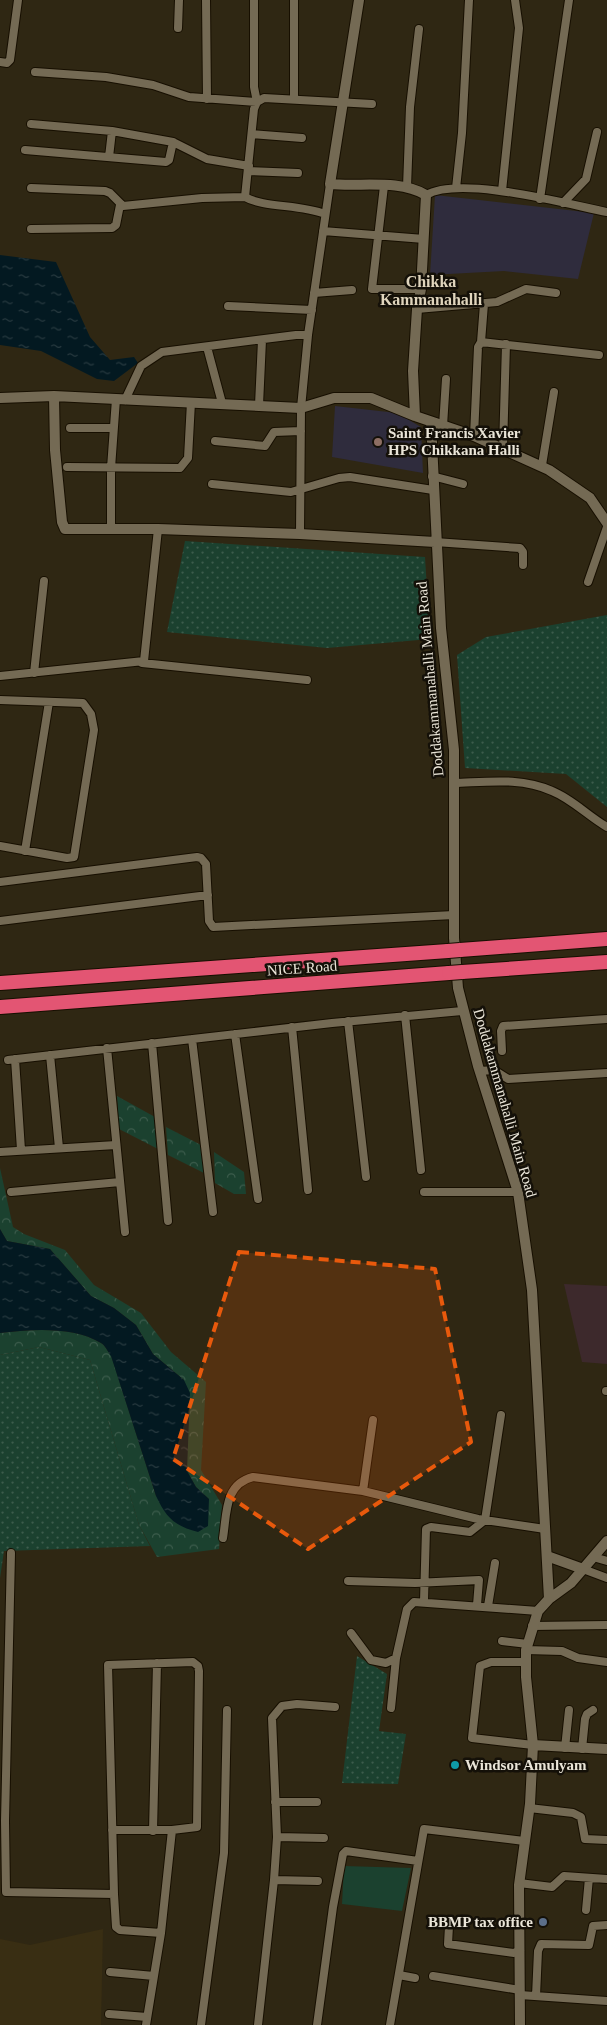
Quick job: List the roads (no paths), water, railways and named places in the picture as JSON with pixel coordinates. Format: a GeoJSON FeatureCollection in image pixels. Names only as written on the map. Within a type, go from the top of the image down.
{"type":"FeatureCollection","features":[{"type":"Feature","properties":{"kind":"highway","name":"NICE Road"},"geometry":{"type":"LineString","coordinates":[[0,984],[607,939]]}},
{"type":"Feature","properties":{"kind":"highway","name":"NICE Road"},"geometry":{"type":"LineString","coordinates":[[0,1007],[607,962]]}},
{"type":"Feature","properties":{"kind":"street"},"geometry":{"type":"LineString","coordinates":[[0,62],[7,63],[10,60],[18,0]]}},
{"type":"Feature","properties":{"kind":"street"},"geometry":{"type":"LineString","coordinates":[[178,28],[179,0]]}},
{"type":"Feature","properties":{"kind":"street"},"geometry":{"type":"LineString","coordinates":[[206,0],[207,99]]}},
{"type":"Feature","properties":{"kind":"street"},"geometry":{"type":"LineString","coordinates":[[245,197],[257,102],[254,87],[254,0]]}},
{"type":"Feature","properties":{"kind":"street"},"geometry":{"type":"LineString","coordinates":[[294,0],[294,100]]}},
{"type":"Feature","properties":{"kind":"street"},"geometry":{"type":"LineString","coordinates":[[300,534],[301,408],[308,335],[359,0]]}},
{"type":"Feature","properties":{"kind":"street"},"geometry":{"type":"LineString","coordinates":[[456,188],[462,133],[469,0]]}},
{"type":"Feature","properties":{"kind":"street"},"geometry":{"type":"LineString","coordinates":[[502,192],[519,28],[515,0]]}},
{"type":"Feature","properties":{"kind":"street"},"geometry":{"type":"LineString","coordinates":[[540,199],[569,0]]}},
{"type":"Feature","properties":{"kind":"street"},"geometry":{"type":"LineString","coordinates":[[407,187],[410,107],[419,29]]}},
{"type":"Feature","properties":{"kind":"street"},"geometry":{"type":"LineString","coordinates":[[35,72],[106,77],[153,85],[180,96],[207,99],[257,102],[264,98],[372,104]]}},
{"type":"Feature","properties":{"kind":"street"},"geometry":{"type":"LineString","coordinates":[[31,124],[112,131],[173,142],[207,159],[249,169],[298,173]]}},
{"type":"Feature","properties":{"kind":"street"},"geometry":{"type":"LineString","coordinates":[[109,157],[112,131]]}},
{"type":"Feature","properties":{"kind":"street"},"geometry":{"type":"LineString","coordinates":[[562,203],[586,179],[597,132]]}},
{"type":"Feature","properties":{"kind":"street"},"geometry":{"type":"LineString","coordinates":[[252,134],[302,138]]}},
{"type":"Feature","properties":{"kind":"street"},"geometry":{"type":"LineString","coordinates":[[25,150],[168,161],[173,142]]}},
{"type":"Feature","properties":{"kind":"street"},"geometry":{"type":"LineString","coordinates":[[330,184],[407,187],[426,195]]}},
{"type":"Feature","properties":{"kind":"street"},"geometry":{"type":"LineString","coordinates":[[384,186],[372,289],[422,289]]}},
{"type":"Feature","properties":{"kind":"street"},"geometry":{"type":"LineString","coordinates":[[32,188],[108,191],[120,205]]}},
{"type":"Feature","properties":{"kind":"street"},"geometry":{"type":"LineString","coordinates":[[426,195],[435,190],[456,188],[502,192],[607,212]]}},
{"type":"Feature","properties":{"kind":"street"},"geometry":{"type":"LineString","coordinates":[[415,416],[413,371],[417,309],[422,289],[426,195]]}},
{"type":"Feature","properties":{"kind":"street"},"geometry":{"type":"LineString","coordinates":[[120,205],[245,197],[254,202],[310,208],[325,214]]}},
{"type":"Feature","properties":{"kind":"street"},"geometry":{"type":"LineString","coordinates":[[31,229],[112,228],[116,225],[120,205]]}},
{"type":"Feature","properties":{"kind":"street"},"geometry":{"type":"LineString","coordinates":[[323,231],[424,239]]}},
{"type":"Feature","properties":{"kind":"street"},"geometry":{"type":"LineString","coordinates":[[417,309],[497,302],[526,289],[556,293]]}},
{"type":"Feature","properties":{"kind":"street"},"geometry":{"type":"LineString","coordinates":[[314,293],[352,290]]}},
{"type":"Feature","properties":{"kind":"street"},"geometry":{"type":"LineString","coordinates":[[474,436],[478,347],[481,342],[484,304]]}},
{"type":"Feature","properties":{"kind":"street"},"geometry":{"type":"LineString","coordinates":[[228,306],[312,310]]}},
{"type":"Feature","properties":{"kind":"street"},"geometry":{"type":"LineString","coordinates":[[111,528],[113,428],[120,400],[141,366],[162,352],[308,335]]}},
{"type":"Feature","properties":{"kind":"street"},"geometry":{"type":"LineString","coordinates":[[259,405],[262,340]]}},
{"type":"Feature","properties":{"kind":"street"},"geometry":{"type":"LineString","coordinates":[[481,342],[599,355]]}},
{"type":"Feature","properties":{"kind":"street"},"geometry":{"type":"LineString","coordinates":[[503,448],[506,344]]}},
{"type":"Feature","properties":{"kind":"street"},"geometry":{"type":"LineString","coordinates":[[207,347],[222,403]]}},
{"type":"Feature","properties":{"kind":"street"},"geometry":{"type":"LineString","coordinates":[[443,426],[446,379]]}},
{"type":"Feature","properties":{"kind":"street"},"geometry":{"type":"LineString","coordinates":[[542,465],[554,392]]}},
{"type":"Feature","properties":{"kind":"street"},"geometry":{"type":"LineString","coordinates":[[54,396],[55,450],[62,526],[70,530],[111,528],[300,534],[520,548],[523,552],[523,565]]}},
{"type":"Feature","properties":{"kind":"street"},"geometry":{"type":"LineString","coordinates":[[0,398],[54,396],[301,408],[334,398],[371,398],[431,422],[474,436],[542,465],[590,498],[607,523]]}},
{"type":"Feature","properties":{"kind":"street"},"geometry":{"type":"LineString","coordinates":[[67,467],[176,468],[184,465],[188,458],[191,402]]}},
{"type":"Feature","properties":{"kind":"street","name":"Doddakammanahalli Main Road"},"geometry":{"type":"LineString","coordinates":[[431,422],[435,542],[441,628],[454,750],[454,915],[458,988],[462,1011],[518,1192],[532,1290],[549,1598]]}},
{"type":"Feature","properties":{"kind":"street"},"geometry":{"type":"LineString","coordinates":[[70,428],[113,428]]}},
{"type":"Feature","properties":{"kind":"street"},"geometry":{"type":"LineString","coordinates":[[215,441],[265,446],[274,432],[301,431]]}},
{"type":"Feature","properties":{"kind":"street"},"geometry":{"type":"LineString","coordinates":[[432,476],[463,484]]}},
{"type":"Feature","properties":{"kind":"street"},"geometry":{"type":"LineString","coordinates":[[212,484],[291,492],[301,491],[345,477],[433,490]]}},
{"type":"Feature","properties":{"kind":"street"},"geometry":{"type":"LineString","coordinates":[[588,582],[607,527]]}},
{"type":"Feature","properties":{"kind":"street"},"geometry":{"type":"LineString","coordinates":[[142,663],[145,659],[158,529]]}},
{"type":"Feature","properties":{"kind":"street"},"geometry":{"type":"LineString","coordinates":[[34,673],[44,581]]}},
{"type":"Feature","properties":{"kind":"street"},"geometry":{"type":"LineString","coordinates":[[0,676],[142,663],[307,680]]}},
{"type":"Feature","properties":{"kind":"street"},"geometry":{"type":"LineString","coordinates":[[0,700],[83,703],[91,714],[94,723],[74,857],[67,858],[0,846]]}},
{"type":"Feature","properties":{"kind":"street"},"geometry":{"type":"LineString","coordinates":[[25,850],[49,702]]}},
{"type":"Feature","properties":{"kind":"street"},"geometry":{"type":"LineString","coordinates":[[454,783],[510,781],[545,788],[559,794],[607,827]]}},
{"type":"Feature","properties":{"kind":"street"},"geometry":{"type":"LineString","coordinates":[[0,882],[197,857],[201,858],[206,864],[209,921],[213,927],[454,915]]}},
{"type":"Feature","properties":{"kind":"street"},"geometry":{"type":"LineString","coordinates":[[0,920],[208,895]]}},
{"type":"Feature","properties":{"kind":"street"},"geometry":{"type":"LineString","coordinates":[[21,1150],[12,1059],[348,1021],[462,1011]]}},
{"type":"Feature","properties":{"kind":"street"},"geometry":{"type":"LineString","coordinates":[[405,1016],[421,1170]]}},
{"type":"Feature","properties":{"kind":"street"},"geometry":{"type":"LineString","coordinates":[[502,1051],[500,1031],[503,1026],[607,1019]]}},
{"type":"Feature","properties":{"kind":"street"},"geometry":{"type":"LineString","coordinates":[[348,1021],[366,1178]]}},
{"type":"Feature","properties":{"kind":"street"},"geometry":{"type":"LineString","coordinates":[[292,1027],[308,1190]]}},
{"type":"Feature","properties":{"kind":"street"},"geometry":{"type":"LineString","coordinates":[[235,1034],[258,1199]]}},
{"type":"Feature","properties":{"kind":"street"},"geometry":{"type":"LineString","coordinates":[[192,1039],[212,1212]]}},
{"type":"Feature","properties":{"kind":"street"},"geometry":{"type":"LineString","coordinates":[[152,1043],[168,1221]]}},
{"type":"Feature","properties":{"kind":"street"},"geometry":{"type":"LineString","coordinates":[[107,1048],[125,1232]]}},
{"type":"Feature","properties":{"kind":"street"},"geometry":{"type":"LineString","coordinates":[[50,1055],[59,1148]]}},
{"type":"Feature","properties":{"kind":"street"},"geometry":{"type":"LineString","coordinates":[[480,1071],[494,1070],[508,1079],[607,1073]]}},
{"type":"Feature","properties":{"kind":"street"},"geometry":{"type":"LineString","coordinates":[[0,1152],[116,1145]]}},
{"type":"Feature","properties":{"kind":"street"},"geometry":{"type":"LineString","coordinates":[[12,1192],[120,1182]]}},
{"type":"Feature","properties":{"kind":"street"},"geometry":{"type":"LineString","coordinates":[[424,1192],[518,1192]]}},
{"type":"Feature","properties":{"kind":"street"},"geometry":{"type":"LineString","coordinates":[[424,1601],[426,1529],[431,1527],[470,1532],[485,1520],[502,1415]]}},
{"type":"Feature","properties":{"kind":"street"},"geometry":{"type":"LineString","coordinates":[[364,1490],[373,1420]]}},
{"type":"Feature","properties":{"kind":"street"},"geometry":{"type":"LineString","coordinates":[[223,1538],[230,1493],[237,1484],[253,1477],[364,1490],[485,1520],[545,1529]]}},
{"type":"Feature","properties":{"kind":"street"},"geometry":{"type":"LineString","coordinates":[[520,2025],[519,1883],[529,1808],[533,1745],[525,1662],[527,1647],[532,1626],[538,1612],[549,1598],[571,1583],[607,1541]]}},
{"type":"Feature","properties":{"kind":"street"},"geometry":{"type":"LineString","coordinates":[[11,1553],[3,1892],[114,1894]]}},
{"type":"Feature","properties":{"kind":"street"},"geometry":{"type":"LineString","coordinates":[[547,1556],[607,1578]]}},
{"type":"Feature","properties":{"kind":"street"},"geometry":{"type":"LineString","coordinates":[[593,1558],[607,1561]]}},
{"type":"Feature","properties":{"kind":"street"},"geometry":{"type":"LineString","coordinates":[[488,1606],[495,1563]]}},
{"type":"Feature","properties":{"kind":"street"},"geometry":{"type":"LineString","coordinates":[[348,1581],[424,1583],[479,1580],[476,1605]]}},
{"type":"Feature","properties":{"kind":"street"},"geometry":{"type":"LineString","coordinates":[[391,1708],[396,1658],[407,1609],[414,1602],[476,1605],[538,1612]]}},
{"type":"Feature","properties":{"kind":"street"},"geometry":{"type":"LineString","coordinates":[[532,1626],[607,1625]]}},
{"type":"Feature","properties":{"kind":"street"},"geometry":{"type":"LineString","coordinates":[[351,1633],[371,1660],[386,1663],[396,1658]]}},
{"type":"Feature","properties":{"kind":"street"},"geometry":{"type":"LineString","coordinates":[[502,1641],[527,1647],[562,1651],[578,1658],[607,1662]]}},
{"type":"Feature","properties":{"kind":"street"},"geometry":{"type":"LineString","coordinates":[[112,1830],[153,1831],[197,1827],[199,1671],[198,1666],[193,1662],[112,1663],[108,1664],[106,1669],[114,1894],[116,1926],[120,1930],[161,1933]]}},
{"type":"Feature","properties":{"kind":"street"},"geometry":{"type":"LineString","coordinates":[[525,1662],[491,1662],[480,1666],[472,1738],[565,1748],[607,1749]]}},
{"type":"Feature","properties":{"kind":"street"},"geometry":{"type":"LineString","coordinates":[[153,1831],[156,1663]]}},
{"type":"Feature","properties":{"kind":"street"},"geometry":{"type":"LineString","coordinates":[[258,2025],[277,1837],[272,1718],[282,1706],[297,1704],[335,1707]]}},
{"type":"Feature","properties":{"kind":"street"},"geometry":{"type":"LineString","coordinates":[[201,2025],[223,1862],[227,1710]]}},
{"type":"Feature","properties":{"kind":"street"},"geometry":{"type":"LineString","coordinates":[[565,1748],[569,1710]]}},
{"type":"Feature","properties":{"kind":"street"},"geometry":{"type":"LineString","coordinates":[[582,1749],[585,1718],[593,1710]]}},
{"type":"Feature","properties":{"kind":"street"},"geometry":{"type":"LineString","coordinates":[[275,1802],[317,1802]]}},
{"type":"Feature","properties":{"kind":"street"},"geometry":{"type":"LineString","coordinates":[[529,1808],[574,1813],[581,1817],[585,1839],[607,1840]]}},
{"type":"Feature","properties":{"kind":"street"},"geometry":{"type":"LineString","coordinates":[[390,2025],[424,1829],[524,1841]]}},
{"type":"Feature","properties":{"kind":"street"},"geometry":{"type":"LineString","coordinates":[[109,2014],[146,2021],[161,1933],[172,1830]]}},
{"type":"Feature","properties":{"kind":"street"},"geometry":{"type":"LineString","coordinates":[[277,1837],[324,1838]]}},
{"type":"Feature","properties":{"kind":"street"},"geometry":{"type":"LineString","coordinates":[[317,2025],[333,1907],[343,1854],[346,1851],[418,1861]]}},
{"type":"Feature","properties":{"kind":"street"},"geometry":{"type":"LineString","coordinates":[[519,1883],[552,1887],[564,1876],[607,1879]]}},
{"type":"Feature","properties":{"kind":"street"},"geometry":{"type":"LineString","coordinates":[[586,1910],[589,1878]]}},
{"type":"Feature","properties":{"kind":"street"},"geometry":{"type":"LineString","coordinates":[[274,1880],[318,1881]]}},
{"type":"Feature","properties":{"kind":"street"},"geometry":{"type":"LineString","coordinates":[[537,1992],[538,1951],[541,1944],[589,1945],[593,1926],[607,1925]]}},
{"type":"Feature","properties":{"kind":"street"},"geometry":{"type":"LineString","coordinates":[[450,1926],[448,1944],[514,1953],[520,1950]]}},
{"type":"Feature","properties":{"kind":"street"},"geometry":{"type":"LineString","coordinates":[[110,1972],[154,1976]]}},
{"type":"Feature","properties":{"kind":"street"},"geometry":{"type":"LineString","coordinates":[[398,1975],[415,1978]]}},
{"type":"Feature","properties":{"kind":"street"},"geometry":{"type":"LineString","coordinates":[[433,1976],[520,1991],[607,2001]]}},
{"type":"Feature","properties":{"kind":"water"},"geometry":{"type":"Polygon","coordinates":[[[0,255],[56,262],[90,337],[110,360],[134,357],[138,363],[114,381],[97,379],[41,351],[0,345],[0,255]]]}},
{"type":"Feature","properties":{"kind":"water"},"geometry":{"type":"Polygon","coordinates":[[[0,1229],[7,1241],[50,1249],[91,1296],[114,1308],[136,1325],[153,1354],[184,1380],[190,1393],[187,1471],[196,1487],[209,1499],[208,1526],[198,1532],[183,1527],[167,1515],[160,1503],[156,1496],[111,1356],[102,1344],[90,1338],[65,1331],[25,1330],[0,1333],[0,1229]]]}},
{"type":"Feature","properties":{"kind":"place","name":"Saint Francis Xavier HPS Chikkana Halli"},"geometry":{"type":"Point","coordinates":[378,442]}},
{"type":"Feature","properties":{"kind":"place","name":"Windsor Amulyam"},"geometry":{"type":"Point","coordinates":[455,1765]}},
{"type":"Feature","properties":{"kind":"place","name":"BBMP tax office"},"geometry":{"type":"Point","coordinates":[543,1922]}},
{"type":"Feature","properties":{"kind":"district","name":"Chikka Kammanahalli"},"geometry":{"type":"Point","coordinates":[431,290]}}]}
